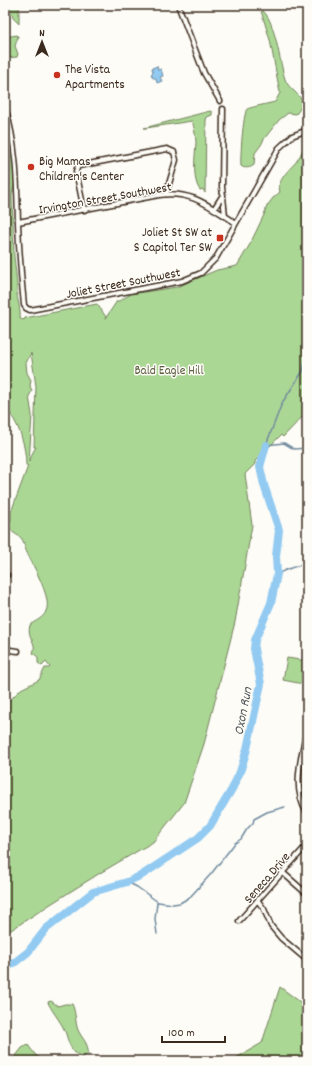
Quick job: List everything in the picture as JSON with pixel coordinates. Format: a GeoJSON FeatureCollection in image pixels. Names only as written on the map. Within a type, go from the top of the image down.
{"type":"FeatureCollection","features":[{"type":"Feature","properties":{"kind":"street"},"geometry":{"type":"LineString","coordinates":[[178,5],[204,73],[220,101]]}},
{"type":"Feature","properties":{"kind":"street"},"geometry":{"type":"LineString","coordinates":[[306,5],[307,17]]}},
{"type":"Feature","properties":{"kind":"street"},"geometry":{"type":"LineString","coordinates":[[5,108],[12,133],[15,155],[18,222]]}},
{"type":"Feature","properties":{"kind":"street"},"geometry":{"type":"LineString","coordinates":[[223,109],[223,195],[225,202],[225,216]]}},
{"type":"Feature","properties":{"kind":"street","name":"Joliet Street Southwest"},"geometry":{"type":"LineString","coordinates":[[18,222],[24,305],[30,310],[189,279],[201,273],[210,265],[223,248],[281,146],[295,134],[307,130]]}},
{"type":"Feature","properties":{"kind":"street"},"geometry":{"type":"LineString","coordinates":[[84,210],[76,171],[78,166],[167,149],[174,152],[176,159],[166,194]]}},
{"type":"Feature","properties":{"kind":"street","name":"Irvington Street Southwest"},"geometry":{"type":"LineString","coordinates":[[18,222],[166,194],[180,194],[192,197],[236,223]]}},
{"type":"Feature","properties":{"kind":"street"},"geometry":{"type":"LineString","coordinates":[[214,209],[223,195]]}},
{"type":"Feature","properties":{"kind":"street"},"geometry":{"type":"LineString","coordinates":[[5,646],[10,650],[18,651]]}},
{"type":"Feature","properties":{"kind":"street"},"geometry":{"type":"LineString","coordinates":[[307,728],[298,779],[301,802],[307,813]]}},
{"type":"Feature","properties":{"kind":"street","name":"Seneca Drive"},"geometry":{"type":"LineString","coordinates":[[239,921],[307,845]]}},
{"type":"Feature","properties":{"kind":"street"},"geometry":{"type":"LineString","coordinates":[[282,872],[307,894]]}},
{"type":"Feature","properties":{"kind":"street"},"geometry":{"type":"LineString","coordinates":[[258,901],[264,909],[271,926],[281,938],[307,960]]}},
{"type":"Feature","properties":{"kind":"green space"},"geometry":{"type":"Polygon","coordinates":[[[5,5],[19,5],[19,24],[13,18],[12,13],[5,12],[5,5]]]}},
{"type":"Feature","properties":{"kind":"green space"},"geometry":{"type":"Polygon","coordinates":[[[263,11],[271,23],[285,79],[301,99],[302,103],[296,114],[288,113],[279,120],[255,153],[254,165],[246,168],[241,166],[241,155],[243,128],[247,109],[275,102],[280,93],[270,40],[261,12],[263,11]]]}},
{"type":"Feature","properties":{"kind":"green space"},"geometry":{"type":"Polygon","coordinates":[[[17,35],[18,37],[15,46],[18,54],[17,57],[5,58],[5,37],[17,35]]]}},
{"type":"Feature","properties":{"kind":"green space"},"geometry":{"type":"Polygon","coordinates":[[[210,111],[212,112],[212,115],[207,117],[206,120],[205,193],[203,189],[200,190],[197,186],[196,181],[196,141],[192,121],[144,128],[210,111]]]}},
{"type":"Feature","properties":{"kind":"green space","name":"Bald Eagle Hill"},"geometry":{"type":"Polygon","coordinates":[[[5,126],[18,166],[12,195],[17,295],[20,318],[22,320],[25,318],[97,304],[106,317],[105,319],[117,301],[131,294],[177,287],[217,270],[237,266],[249,246],[267,206],[280,192],[279,188],[281,180],[296,162],[304,148],[307,154],[307,210],[305,227],[307,247],[307,412],[283,437],[281,435],[255,461],[255,464],[245,474],[252,525],[235,622],[204,744],[184,803],[153,842],[100,873],[5,934],[5,705],[21,689],[39,680],[45,668],[50,667],[46,662],[42,666],[38,663],[38,657],[33,653],[34,646],[29,633],[30,625],[41,617],[46,611],[47,605],[44,589],[25,548],[23,540],[11,531],[9,526],[11,512],[28,466],[26,465],[25,450],[18,427],[10,413],[5,408],[5,126]],[[31,353],[26,363],[27,373],[31,380],[30,386],[32,391],[29,396],[32,415],[29,462],[36,447],[34,447],[36,386],[31,353]]]}},
{"type":"Feature","properties":{"kind":"green space"},"geometry":{"type":"Polygon","coordinates":[[[287,658],[307,661],[303,684],[283,680],[287,658]]]}},
{"type":"Feature","properties":{"kind":"green space"},"geometry":{"type":"Polygon","coordinates":[[[280,987],[307,1007],[307,1061],[231,1061],[262,1043],[280,987]]]}},
{"type":"Feature","properties":{"kind":"green space"},"geometry":{"type":"Polygon","coordinates":[[[51,1001],[58,1006],[72,1004],[76,1024],[86,1044],[88,1054],[82,1057],[76,1054],[69,1045],[65,1031],[48,1002],[51,1001]]]}},
{"type":"Feature","properties":{"kind":"green space"},"geometry":{"type":"Polygon","coordinates":[[[28,1045],[39,1058],[50,1060],[55,1058],[61,1061],[12,1061],[22,1048],[28,1045]]]}},
{"type":"Feature","properties":{"kind":"water"},"geometry":{"type":"Polygon","coordinates":[[[157,66],[158,70],[161,69],[163,76],[160,77],[162,81],[157,83],[156,78],[153,78],[151,74],[153,73],[152,68],[157,66]]]}},
{"type":"Feature","properties":{"kind":"waterway","name":"Oxon Run"},"geometry":{"type":"LineString","coordinates":[[307,356],[303,371],[282,403],[266,445],[284,443],[294,449],[307,448]]}},
{"type":"Feature","properties":{"kind":"waterway","name":"Oxon Run"},"geometry":{"type":"LineString","coordinates":[[5,969],[28,952],[46,929],[93,892],[127,882],[142,875],[198,838],[210,826],[232,789],[240,772],[247,749],[261,684],[254,649],[255,640],[271,603],[277,574],[276,556],[279,530],[264,485],[260,467],[266,445]]}},
{"type":"Feature","properties":{"kind":"waterway"},"geometry":{"type":"LineString","coordinates":[[277,574],[300,565],[307,564]]}},
{"type":"Feature","properties":{"kind":"waterway"},"geometry":{"type":"LineString","coordinates":[[127,882],[137,887],[158,902],[173,904],[180,903],[190,897],[211,874],[235,843],[241,839],[253,823],[254,819],[267,812],[285,807]]}},
{"type":"Feature","properties":{"kind":"waterway"},"geometry":{"type":"LineString","coordinates":[[157,903],[155,919],[157,934]]}},
{"type":"Feature","properties":{"kind":"place","name":"The Vista Apartments"},"geometry":{"type":"Point","coordinates":[57,75]}},
{"type":"Feature","properties":{"kind":"place","name":"Big Mamas Children's Center"},"geometry":{"type":"Point","coordinates":[31,167]}},
{"type":"Feature","properties":{"kind":"place","name":"Joliet St SW at S Capitol Ter SW"},"geometry":{"type":"Point","coordinates":[220,238]}}]}
